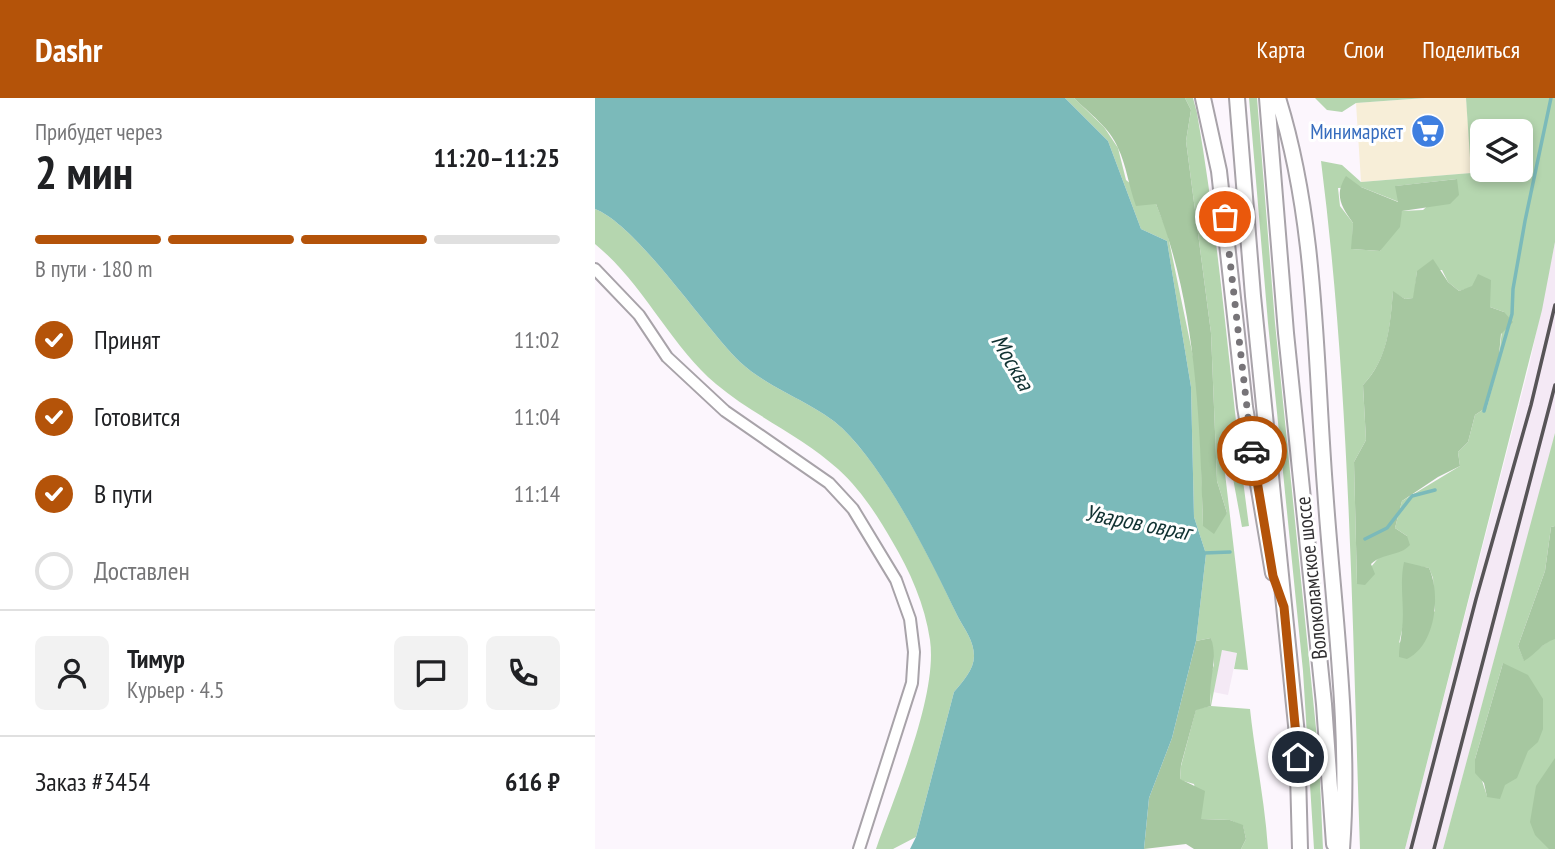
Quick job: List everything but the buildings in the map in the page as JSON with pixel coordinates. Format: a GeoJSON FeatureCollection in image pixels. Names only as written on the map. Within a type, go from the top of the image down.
{"type":"FeatureCollection","features":[{"type":"Feature","properties":{"kind":"main road"},"geometry":{"type":"LineString","coordinates":[[1203,98],[1219,171],[1245,407],[1264,530],[1273,576],[1284,607]]}},
{"type":"Feature","properties":{"kind":"main road","name":"Волоколамское шоссе"},"geometry":{"type":"LineString","coordinates":[[1237,98],[1297,735],[1300,849]]}},
{"type":"Feature","properties":{"kind":"main road","name":"Волоколамское шоссе"},"geometry":{"type":"LineString","coordinates":[[1267,98],[1286,333],[1324,705],[1334,849]]}},
{"type":"Feature","properties":{"kind":"main road","name":"Волоколамское шоссе"},"geometry":{"type":"LineString","coordinates":[[1277,98],[1299,182],[1310,289],[1342,726],[1342,849]]}},
{"type":"Feature","properties":{"kind":"street"},"geometry":{"type":"LineString","coordinates":[[595,269],[639,315],[667,357],[725,411],[829,483],[853,509],[896,580],[910,619],[914,652],[912,684],[859,849]]}},
{"type":"Feature","properties":{"kind":"shaded area"},"geometry":{"type":"Polygon","coordinates":[[[1466,98],[1470,173],[1361,182],[1356,103],[1466,98]]]}},
{"type":"Feature","properties":{"kind":"shaded area"},"geometry":{"type":"Polygon","coordinates":[[[1555,242],[1555,433],[1550,455],[1443,849],[1405,849],[1530,362],[1555,242]]]}},
{"type":"Feature","properties":{"kind":"shaded area"},"geometry":{"type":"Polygon","coordinates":[[[1222,650],[1237,653],[1228,695],[1213,692],[1222,650]]]}},
{"type":"Feature","properties":{"kind":"green space"},"geometry":{"type":"Polygon","coordinates":[[[1065,98],[1074,98],[1104,127],[1118,148],[1126,180],[1156,204],[1167,231],[1194,361],[1200,415],[1203,526],[1227,513],[1217,481],[1211,333],[1186,141],[1191,110],[1185,98],[1193,98],[1197,113],[1213,216],[1249,526],[1242,527],[1225,435],[1221,439],[1248,670],[1234,669],[1237,653],[1222,650],[1211,706],[1209,679],[1214,665],[1211,638],[1196,641],[1206,554],[1194,517],[1191,387],[1167,241],[1141,229],[1108,141],[1065,98]]]}},
{"type":"Feature","properties":{"kind":"green space"},"geometry":{"type":"Polygon","coordinates":[[[1074,98],[1185,98],[1191,110],[1186,141],[1211,333],[1217,481],[1227,513],[1214,534],[1203,526],[1193,362],[1180,281],[1169,242],[1156,204],[1136,206],[1123,161],[1114,141],[1105,127],[1074,98]]]}},
{"type":"Feature","properties":{"kind":"green space"},"geometry":{"type":"Polygon","coordinates":[[[1249,98],[1257,98],[1275,323],[1319,758],[1323,849],[1314,849],[1303,671],[1268,323],[1249,98]]]}},
{"type":"Feature","properties":{"kind":"green space"},"geometry":{"type":"Polygon","coordinates":[[[1315,98],[1425,98],[1356,103],[1342,112],[1327,110],[1315,98]]]}},
{"type":"Feature","properties":{"kind":"green space"},"geometry":{"type":"Polygon","coordinates":[[[1466,98],[1555,98],[1555,242],[1542,310],[1405,849],[1360,849],[1344,419],[1331,247],[1321,161],[1342,165],[1361,182],[1470,173],[1470,182],[1533,182],[1533,119],[1470,119],[1470,158],[1466,98]],[[1457,179],[1396,186],[1399,202],[1361,187],[1338,188],[1340,206],[1353,223],[1352,249],[1380,251],[1402,211],[1423,210],[1457,179]],[[1442,270],[1417,271],[1414,298],[1405,299],[1393,292],[1389,330],[1383,353],[1363,385],[1366,440],[1354,462],[1357,584],[1380,556],[1391,553],[1407,536],[1395,528],[1402,501],[1460,466],[1458,452],[1468,442],[1475,415],[1487,407],[1498,366],[1504,312],[1490,307],[1472,287],[1459,291],[1448,282],[1442,270]],[[1417,566],[1399,643],[1435,611],[1433,578],[1429,568],[1417,566]]]}},
{"type":"Feature","properties":{"kind":"green space"},"geometry":{"type":"Polygon","coordinates":[[[1346,176],[1361,187],[1398,202],[1395,186],[1457,179],[1459,195],[1450,204],[1402,211],[1400,227],[1380,251],[1351,249],[1353,223],[1342,206],[1340,195],[1346,176]]]}},
{"type":"Feature","properties":{"kind":"green space"},"geometry":{"type":"Polygon","coordinates":[[[595,209],[612,219],[650,255],[740,362],[752,372],[832,419],[859,447],[892,492],[969,636],[974,651],[972,666],[954,692],[916,837],[893,849],[876,849],[913,745],[928,689],[931,663],[928,627],[911,576],[874,512],[846,477],[809,446],[716,384],[684,351],[628,277],[595,244],[595,209]]]}},
{"type":"Feature","properties":{"kind":"green space"},"geometry":{"type":"Polygon","coordinates":[[[1433,259],[1448,282],[1459,291],[1472,286],[1478,274],[1491,280],[1490,307],[1504,312],[1513,322],[1501,334],[1498,366],[1487,407],[1475,415],[1468,442],[1458,452],[1460,466],[1402,501],[1395,528],[1407,536],[1410,545],[1376,560],[1371,564],[1375,574],[1365,585],[1357,584],[1354,462],[1366,440],[1363,385],[1383,353],[1389,329],[1393,291],[1405,299],[1413,298],[1417,271],[1433,259]]]}},
{"type":"Feature","properties":{"kind":"green space"},"geometry":{"type":"Polygon","coordinates":[[[1555,433],[1555,526],[1551,527],[1545,571],[1518,646],[1524,660],[1555,636],[1555,849],[1443,849],[1555,433]],[[1503,663],[1475,759],[1487,796],[1503,663]]]}},
{"type":"Feature","properties":{"kind":"green space"},"geometry":{"type":"Polygon","coordinates":[[[1555,526],[1555,639],[1524,661],[1518,646],[1545,571],[1551,527],[1555,526]]]}},
{"type":"Feature","properties":{"kind":"green space"},"geometry":{"type":"Polygon","coordinates":[[[1404,562],[1429,568],[1435,591],[1430,631],[1417,652],[1407,659],[1399,657],[1403,621],[1404,562]]]}},
{"type":"Feature","properties":{"kind":"green space"},"geometry":{"type":"Polygon","coordinates":[[[1211,638],[1214,655],[1211,706],[1196,710],[1181,765],[1180,779],[1205,791],[1201,819],[1230,820],[1243,825],[1246,839],[1241,849],[1194,849],[1186,844],[1144,849],[1149,798],[1172,738],[1196,641],[1211,638]]]}},
{"type":"Feature","properties":{"kind":"green space"},"geometry":{"type":"Polygon","coordinates":[[[1503,663],[1528,675],[1543,699],[1543,729],[1538,742],[1528,751],[1517,778],[1505,785],[1500,799],[1487,797],[1484,783],[1475,773],[1475,759],[1503,663]]]}},
{"type":"Feature","properties":{"kind":"green space"},"geometry":{"type":"Polygon","coordinates":[[[1211,706],[1250,709],[1268,849],[1241,849],[1246,839],[1243,826],[1230,820],[1201,819],[1194,784],[1180,780],[1181,766],[1196,709],[1211,706]]]}},
{"type":"Feature","properties":{"kind":"green space"},"geometry":{"type":"Polygon","coordinates":[[[1555,758],[1555,849],[1549,849],[1535,835],[1530,822],[1536,786],[1555,758]]]}},
{"type":"Feature","properties":{"kind":"water","name":"Москва"},"geometry":{"type":"Polygon","coordinates":[[[595,98],[1065,98],[1108,141],[1141,229],[1167,241],[1191,387],[1194,517],[1206,554],[1196,641],[1172,738],[1149,798],[1144,849],[910,849],[916,837],[954,692],[972,666],[974,651],[971,640],[907,518],[859,447],[832,419],[752,372],[740,362],[650,255],[612,219],[595,209],[595,98]]]}},
{"type":"Feature","properties":{"kind":"waterway"},"geometry":{"type":"LineString","coordinates":[[1484,411],[1512,314],[1513,289],[1525,221],[1551,98]]}},
{"type":"Feature","properties":{"kind":"waterway","name":"Уваров овраг"},"geometry":{"type":"LineString","coordinates":[[1365,539],[1387,528],[1412,496],[1435,490]]}},
{"type":"Feature","properties":{"kind":"waterway","name":"Уваров овраг"},"geometry":{"type":"LineString","coordinates":[[1204,553],[1230,552]]}},
{"type":"Feature","properties":{"kind":"railway"},"geometry":{"type":"LineString","coordinates":[[1411,849],[1476,599],[1531,405],[1555,305]]}},
{"type":"Feature","properties":{"kind":"railway"},"geometry":{"type":"LineString","coordinates":[[1434,849],[1555,385]]}},
{"type":"Feature","properties":{"kind":"way so far"},"geometry":{"type":"LineString","coordinates":[[1225,217],[1252,451]]}},
{"type":"Feature","properties":{"kind":"place","name":"Минимаркет"},"geometry":{"type":"Point","coordinates":[1428,131]}},
{"type":"Feature","properties":{"kind":"route"},"geometry":{"type":"LineString","coordinates":[[1252,451],[1273,576],[1284,607],[1298,757]]}}]}
